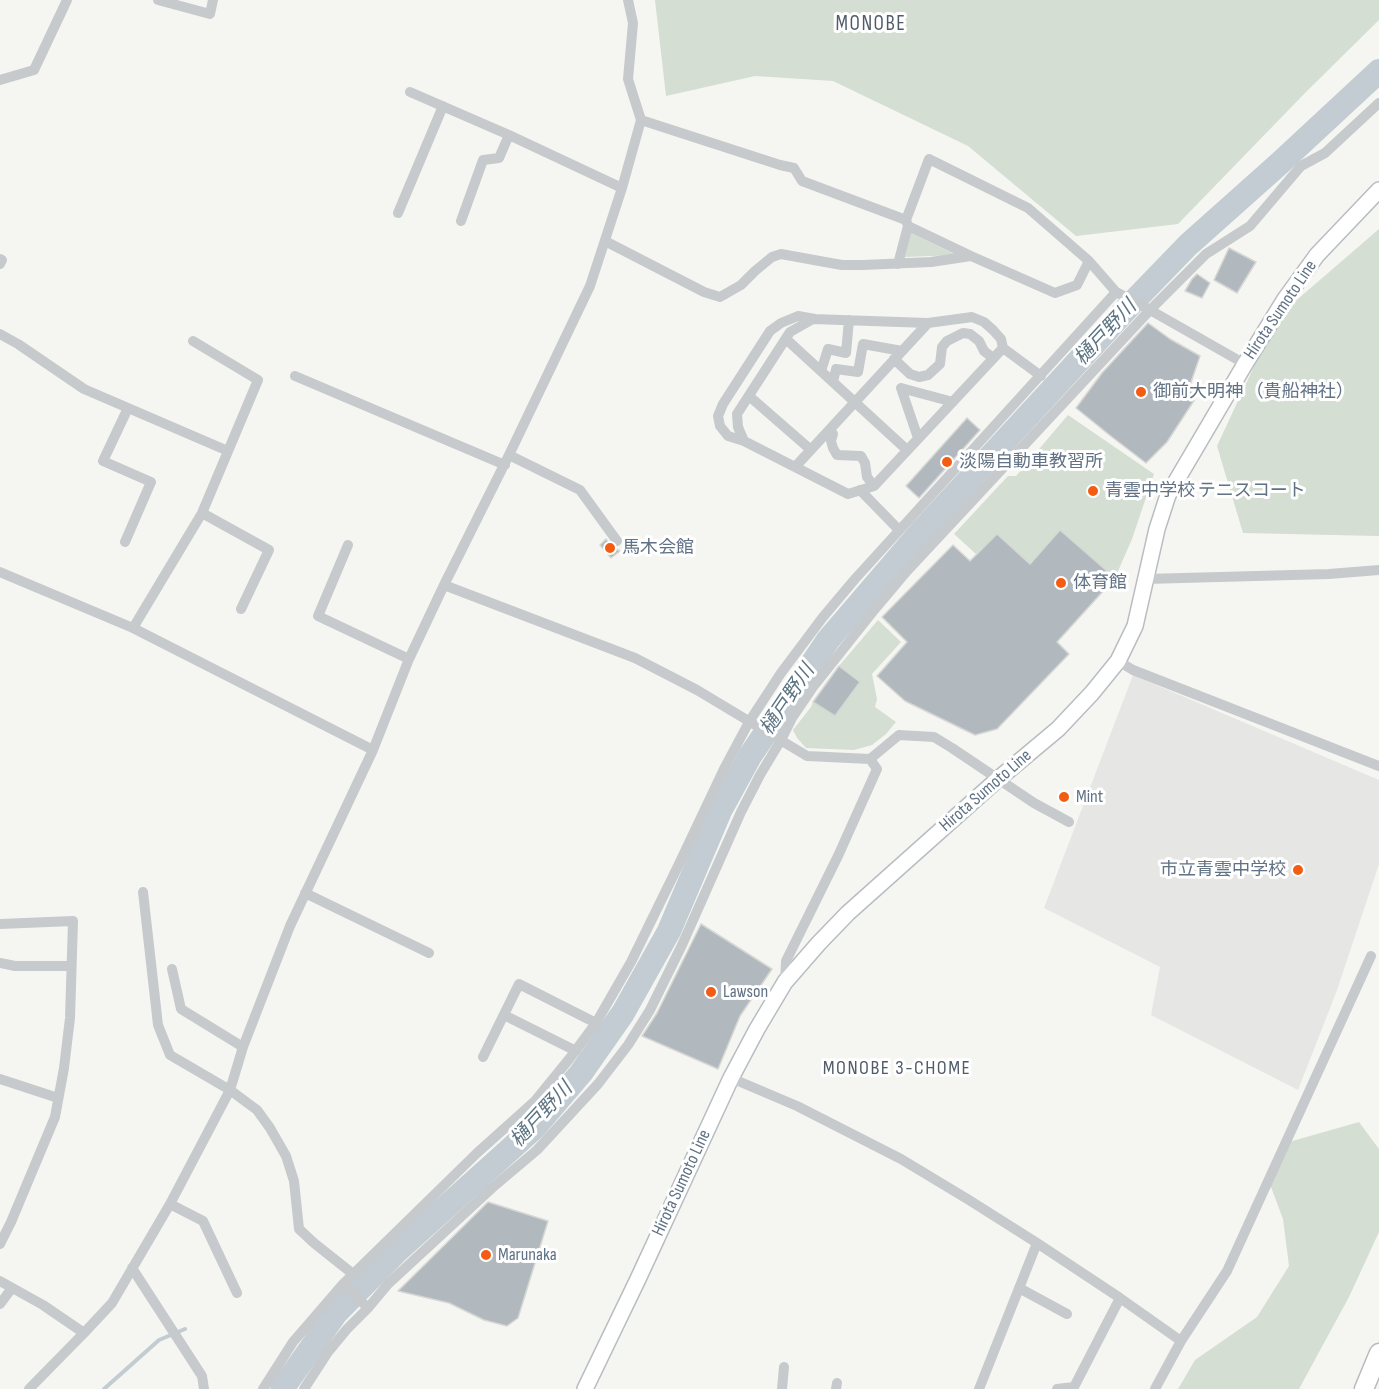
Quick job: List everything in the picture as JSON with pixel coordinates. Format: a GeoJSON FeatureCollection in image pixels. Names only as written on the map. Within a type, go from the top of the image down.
{"type":"FeatureCollection","features":[{"type":"Feature","properties":{"kind":"highway"},"geometry":{"type":"LineString","coordinates":[[1364,1389],[1379,1353]]}},
{"type":"Feature","properties":{"kind":"main road","name":"Hirota Sumoto Line"},"geometry":{"type":"LineString","coordinates":[[585,1389],[731,1078],[785,982],[848,913],[1058,729],[1118,661],[1135,626],[1157,529],[1168,495],[1285,299],[1317,255],[1379,190]]}},
{"type":"Feature","properties":{"kind":"street"},"geometry":{"type":"LineString","coordinates":[[0,80],[34,70],[67,0]]}},
{"type":"Feature","properties":{"kind":"street"},"geometry":{"type":"LineString","coordinates":[[158,0],[210,14],[213,0]]}},
{"type":"Feature","properties":{"kind":"street"},"geometry":{"type":"LineString","coordinates":[[29,1389],[112,1303],[170,1204],[230,1090],[243,1047],[290,926],[373,750],[409,658],[590,286],[622,189],[640,120],[628,79],[633,23],[628,0]]}},
{"type":"Feature","properties":{"kind":"street"},"geometry":{"type":"LineString","coordinates":[[410,92],[509,135],[622,189]]}},
{"type":"Feature","properties":{"kind":"street"},"geometry":{"type":"LineString","coordinates":[[304,1389],[328,1352],[388,1284],[492,1188],[537,1150],[598,1083],[628,1045],[650,1010],[682,945],[741,812],[792,718],[840,652],[907,571],[1150,310],[1206,254],[1250,226],[1301,166],[1325,153],[1379,103]]}},
{"type":"Feature","properties":{"kind":"street"},"geometry":{"type":"LineString","coordinates":[[398,213],[443,106]]}},
{"type":"Feature","properties":{"kind":"street"},"geometry":{"type":"LineString","coordinates":[[640,120],[794,168],[802,181],[907,223],[971,256],[1055,293],[1077,285],[1089,261]]}},
{"type":"Feature","properties":{"kind":"street"},"geometry":{"type":"LineString","coordinates":[[461,221],[483,160],[499,158],[509,135]]}},
{"type":"Feature","properties":{"kind":"street"},"geometry":{"type":"LineString","coordinates":[[898,264],[907,223],[929,159],[1028,208],[1089,261],[1116,292],[1245,364]]}},
{"type":"Feature","properties":{"kind":"street"},"geometry":{"type":"LineString","coordinates":[[605,241],[720,297],[741,285],[755,271],[781,254],[842,265],[898,264],[952,260],[971,256]]}},
{"type":"Feature","properties":{"kind":"street"},"geometry":{"type":"LineString","coordinates":[[0,259],[2,260],[0,264]]}},
{"type":"Feature","properties":{"kind":"street"},"geometry":{"type":"LineString","coordinates":[[263,1389],[292,1342],[343,1284],[477,1153],[535,1101],[576,1050],[596,1023],[631,962],[725,767],[749,722],[781,673],[855,579],[1116,292]]}},
{"type":"Feature","properties":{"kind":"street"},"geometry":{"type":"LineString","coordinates":[[1003,348],[874,486],[848,494],[744,441],[728,436],[720,426],[718,416],[723,404],[770,332],[781,323],[798,315],[816,319],[928,323],[972,317],[984,322],[1001,339],[1003,348],[1041,376]]}},
{"type":"Feature","properties":{"kind":"street"},"geometry":{"type":"LineString","coordinates":[[744,441],[738,427],[737,414],[790,332],[816,319]]}},
{"type":"Feature","properties":{"kind":"street"},"geometry":{"type":"LineString","coordinates":[[821,371],[828,349],[846,352],[849,320]]}},
{"type":"Feature","properties":{"kind":"street"},"geometry":{"type":"LineString","coordinates":[[795,467],[928,323]]}},
{"type":"Feature","properties":{"kind":"street"},"geometry":{"type":"LineString","coordinates":[[833,382],[836,369],[858,372],[863,344],[898,355],[910,374],[919,377],[928,375],[940,364],[942,347],[947,341],[963,333],[979,341],[984,351],[993,358]]}},
{"type":"Feature","properties":{"kind":"street"},"geometry":{"type":"LineString","coordinates":[[0,334],[84,389],[228,451]]}},
{"type":"Feature","properties":{"kind":"street"},"geometry":{"type":"LineString","coordinates":[[786,339],[907,450]]}},
{"type":"Feature","properties":{"kind":"street"},"geometry":{"type":"LineString","coordinates":[[133,628],[202,513],[258,380],[193,341]]}},
{"type":"Feature","properties":{"kind":"street"},"geometry":{"type":"LineString","coordinates":[[295,376],[580,490],[617,542]]}},
{"type":"Feature","properties":{"kind":"street"},"geometry":{"type":"LineString","coordinates":[[918,438],[901,388],[953,402]]}},
{"type":"Feature","properties":{"kind":"street"},"geometry":{"type":"LineString","coordinates":[[749,396],[811,450]]}},
{"type":"Feature","properties":{"kind":"street"},"geometry":{"type":"LineString","coordinates":[[124,542],[151,482],[103,461],[128,408]]}},
{"type":"Feature","properties":{"kind":"street"},"geometry":{"type":"LineString","coordinates":[[830,430],[833,434],[831,441],[837,455],[861,456],[865,463],[867,477],[874,486]]}},
{"type":"Feature","properties":{"kind":"street"},"geometry":{"type":"LineString","coordinates":[[860,490],[899,530]]}},
{"type":"Feature","properties":{"kind":"street"},"geometry":{"type":"LineString","coordinates":[[202,513],[269,550],[241,609]]}},
{"type":"Feature","properties":{"kind":"street"},"geometry":{"type":"LineString","coordinates":[[348,545],[318,616],[409,658]]}},
{"type":"Feature","properties":{"kind":"street"},"geometry":{"type":"LineString","coordinates":[[1146,579],[1329,574],[1379,570]]}},
{"type":"Feature","properties":{"kind":"street"},"geometry":{"type":"LineString","coordinates":[[0,572],[133,628],[373,750]]}},
{"type":"Feature","properties":{"kind":"street"},"geometry":{"type":"LineString","coordinates":[[444,585],[635,658],[697,690],[807,756],[870,759],[899,735],[934,737],[1034,803],[1069,822]]}},
{"type":"Feature","properties":{"kind":"street"},"geometry":{"type":"LineString","coordinates":[[1118,661],[1133,670],[1379,766]]}},
{"type":"Feature","properties":{"kind":"street"},"geometry":{"type":"LineString","coordinates":[[785,982],[786,961],[877,770],[870,759]]}},
{"type":"Feature","properties":{"kind":"street"},"geometry":{"type":"LineString","coordinates":[[143,892],[158,1025],[170,1055],[230,1090],[257,1110],[286,1156],[294,1181],[299,1229],[353,1274]]}},
{"type":"Feature","properties":{"kind":"street"},"geometry":{"type":"LineString","coordinates":[[305,893],[429,953]]}},
{"type":"Feature","properties":{"kind":"street"},"geometry":{"type":"LineString","coordinates":[[0,924],[72,921],[70,1017],[55,1118],[0,1244]]}},
{"type":"Feature","properties":{"kind":"street"},"geometry":{"type":"LineString","coordinates":[[1155,1389],[1180,1341],[1227,1271],[1371,956]]}},
{"type":"Feature","properties":{"kind":"street"},"geometry":{"type":"LineString","coordinates":[[0,963],[15,966],[71,966]]}},
{"type":"Feature","properties":{"kind":"street"},"geometry":{"type":"LineString","coordinates":[[172,969],[181,1009],[243,1047]]}},
{"type":"Feature","properties":{"kind":"street"},"geometry":{"type":"LineString","coordinates":[[483,1057],[519,984],[596,1023]]}},
{"type":"Feature","properties":{"kind":"street"},"geometry":{"type":"LineString","coordinates":[[504,1015],[576,1050]]}},
{"type":"Feature","properties":{"kind":"street"},"geometry":{"type":"LineString","coordinates":[[731,1078],[797,1106],[901,1159],[1037,1243],[1180,1341]]}},
{"type":"Feature","properties":{"kind":"street"},"geometry":{"type":"LineString","coordinates":[[0,1079],[58,1098]]}},
{"type":"Feature","properties":{"kind":"street"},"geometry":{"type":"LineString","coordinates":[[170,1204],[203,1221],[237,1293]]}},
{"type":"Feature","properties":{"kind":"street"},"geometry":{"type":"LineString","coordinates":[[979,1389],[1037,1243]]}},
{"type":"Feature","properties":{"kind":"street"},"geometry":{"type":"LineString","coordinates":[[132,1268],[202,1376],[204,1389]]}},
{"type":"Feature","properties":{"kind":"street"},"geometry":{"type":"LineString","coordinates":[[0,1281],[43,1305],[84,1333]]}},
{"type":"Feature","properties":{"kind":"street"},"geometry":{"type":"LineString","coordinates":[[343,1284],[368,1308]]}},
{"type":"Feature","properties":{"kind":"street"},"geometry":{"type":"LineString","coordinates":[[0,1304],[12,1288]]}},
{"type":"Feature","properties":{"kind":"street"},"geometry":{"type":"LineString","coordinates":[[1019,1288],[1067,1314]]}},
{"type":"Feature","properties":{"kind":"street"},"geometry":{"type":"LineString","coordinates":[[1057,1389],[1075,1388],[1120,1298]]}},
{"type":"Feature","properties":{"kind":"street"},"geometry":{"type":"LineString","coordinates":[[782,1389],[784,1367]]}},
{"type":"Feature","properties":{"kind":"shaded area"},"geometry":{"type":"Polygon","coordinates":[[[655,0],[1379,0],[1379,20],[1178,224],[1076,236],[968,146],[833,81],[755,76],[666,96],[655,0]]]}},
{"type":"Feature","properties":{"kind":"shaded area"},"geometry":{"type":"Polygon","coordinates":[[[1379,229],[1379,536],[1243,533],[1217,446],[1277,317],[1379,229]]]}},
{"type":"Feature","properties":{"kind":"shaded area"},"geometry":{"type":"Polygon","coordinates":[[[911,233],[957,255],[905,257],[911,233]]]}},
{"type":"Feature","properties":{"kind":"shaded area"},"geometry":{"type":"Polygon","coordinates":[[[1068,415],[1154,474],[1132,539],[1115,578],[1060,531],[1029,564],[997,534],[976,554],[954,534],[1008,476],[1016,476],[1068,415]]]}},
{"type":"Feature","properties":{"kind":"shaded area"},"geometry":{"type":"Polygon","coordinates":[[[878,620],[901,642],[872,674],[877,699],[875,707],[896,722],[872,745],[854,750],[806,748],[793,730],[813,702],[836,715],[860,682],[839,666],[878,620]]]}},
{"type":"Feature","properties":{"kind":"shaded area"},"geometry":{"type":"Polygon","coordinates":[[[1133,675],[1379,780],[1379,864],[1336,993],[1298,1090],[1151,1015],[1160,967],[1044,908],[1133,675]]]}},
{"type":"Feature","properties":{"kind":"shaded area"},"geometry":{"type":"Polygon","coordinates":[[[1359,1122],[1379,1149],[1379,1232],[1349,1297],[1299,1389],[1178,1389],[1195,1360],[1257,1317],[1289,1266],[1283,1219],[1268,1179],[1289,1142],[1359,1122]]]}},
{"type":"Feature","properties":{"kind":"building"},"geometry":{"type":"Polygon","coordinates":[[[1229,248],[1256,262],[1237,293],[1214,280],[1229,248]]]}},
{"type":"Feature","properties":{"kind":"building"},"geometry":{"type":"Polygon","coordinates":[[[1197,274],[1210,283],[1202,298],[1185,291],[1197,274]]]}},
{"type":"Feature","properties":{"kind":"building","name":"御前大明神 （貴船神社）"},"geometry":{"type":"Polygon","coordinates":[[[1148,323],[1200,356],[1189,388],[1197,396],[1167,442],[1146,463],[1076,408],[1102,373],[1148,323]]]}},
{"type":"Feature","properties":{"kind":"building","name":"淡陽自動車教習所"},"geometry":{"type":"Polygon","coordinates":[[[967,418],[980,430],[919,498],[906,486],[967,418]]]}},
{"type":"Feature","properties":{"kind":"building"},"geometry":{"type":"Polygon","coordinates":[[[1060,530],[1115,578],[1057,642],[1069,654],[997,729],[975,735],[905,701],[877,676],[907,642],[882,617],[953,545],[970,561],[997,534],[1030,564],[1060,530]]]}},
{"type":"Feature","properties":{"kind":"building","name":"馬木会館"},"geometry":{"type":"Polygon","coordinates":[[[606,539],[611,546],[620,551],[611,558],[600,545],[606,539]]]}},
{"type":"Feature","properties":{"kind":"building"},"geometry":{"type":"Polygon","coordinates":[[[839,666],[860,682],[835,716],[813,702],[839,666]]]}},
{"type":"Feature","properties":{"kind":"building","name":"Lawson"},"geometry":{"type":"Polygon","coordinates":[[[701,924],[772,969],[740,1016],[718,1069],[642,1036],[657,1013],[701,924]]]}},
{"type":"Feature","properties":{"kind":"building","name":"Marunaka"},"geometry":{"type":"Polygon","coordinates":[[[488,1202],[548,1221],[518,1318],[507,1326],[484,1320],[449,1303],[398,1291],[488,1202]]]}},
{"type":"Feature","properties":{"kind":"waterway","name":"樋戸野川"},"geometry":{"type":"LineString","coordinates":[[282,1389],[336,1313],[397,1251],[535,1127],[581,1073],[623,1013],[669,931],[720,811],[750,756],[828,640],[918,535],[1188,245],[1379,71]]}},
{"type":"Feature","properties":{"kind":"waterway"},"geometry":{"type":"LineString","coordinates":[[104,1389],[159,1340],[185,1329]]}},
{"type":"Feature","properties":{"kind":"place","name":"御前大明神 （貴船神社）"},"geometry":{"type":"Point","coordinates":[1141,392]}},
{"type":"Feature","properties":{"kind":"place","name":"淡陽自動車教習所"},"geometry":{"type":"Point","coordinates":[947,462]}},
{"type":"Feature","properties":{"kind":"place","name":"青雲中学校 テニスコート"},"geometry":{"type":"Point","coordinates":[1093,491]}},
{"type":"Feature","properties":{"kind":"place","name":"馬木会館"},"geometry":{"type":"Point","coordinates":[610,548]}},
{"type":"Feature","properties":{"kind":"place","name":"体育館"},"geometry":{"type":"Point","coordinates":[1061,583]}},
{"type":"Feature","properties":{"kind":"place","name":"Mint"},"geometry":{"type":"Point","coordinates":[1064,797]}},
{"type":"Feature","properties":{"kind":"place","name":"市立青雲中学校"},"geometry":{"type":"Point","coordinates":[1298,870]}},
{"type":"Feature","properties":{"kind":"place","name":"Lawson"},"geometry":{"type":"Point","coordinates":[711,992]}},
{"type":"Feature","properties":{"kind":"place","name":"Marunaka"},"geometry":{"type":"Point","coordinates":[486,1255]}},
{"type":"Feature","properties":{"kind":"district","name":"MONOBE"},"geometry":{"type":"Point","coordinates":[871,25]}},
{"type":"Feature","properties":{"kind":"district","name":"MONOBE 3-CHOME"},"geometry":{"type":"Point","coordinates":[897,1069]}}]}
